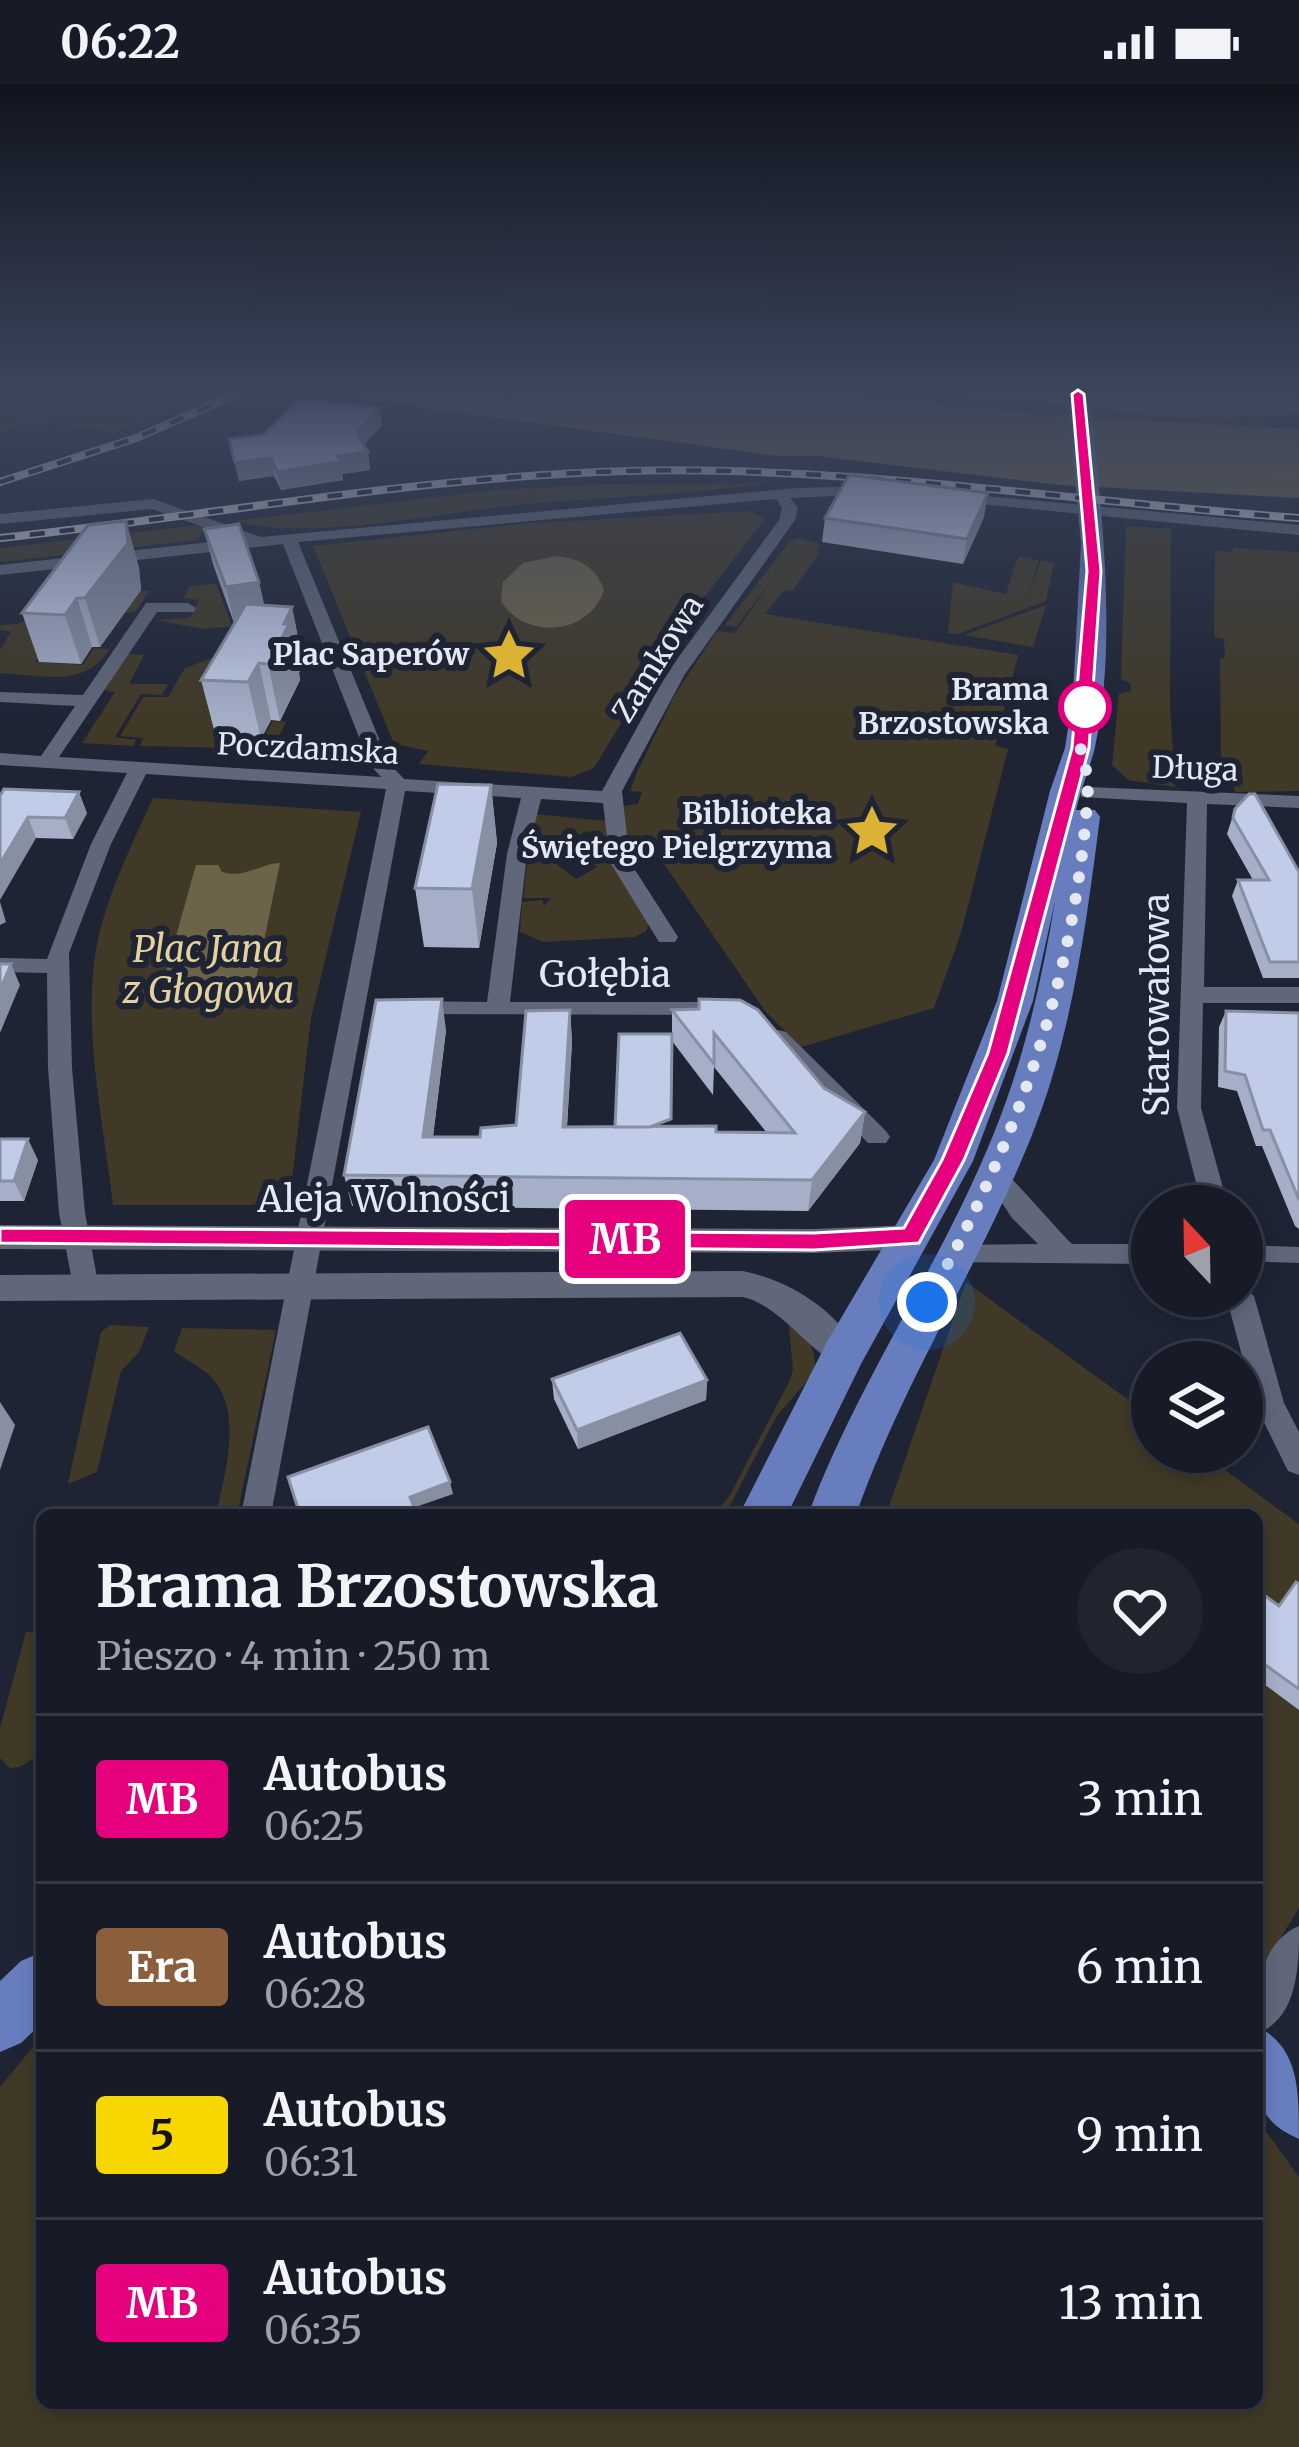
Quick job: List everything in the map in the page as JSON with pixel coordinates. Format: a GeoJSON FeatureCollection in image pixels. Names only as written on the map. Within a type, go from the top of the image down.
{"type":"FeatureCollection","features":[{"type":"Feature","properties":{"kind":"main road"},"geometry":{"type":"LineString","coordinates":[[766,1509],[843,1355],[953,1160],[998,1053],[1080,748],[1094,596],[1089,504]]}},
{"type":"Feature","properties":{"kind":"main road"},"geometry":{"type":"LineString","coordinates":[[834,1509],[871,1414],[996,1174],[1050,1023],[1066,952],[1088,793],[1080,748]]}},
{"type":"Feature","properties":{"kind":"main road"},"geometry":{"type":"LineString","coordinates":[[0,2022],[36,1988]]}},
{"type":"Feature","properties":{"kind":"main road"},"geometry":{"type":"LineString","coordinates":[[1263,2063],[1299,2108]]}},
{"type":"Feature","properties":{"kind":"street"},"geometry":{"type":"LineString","coordinates":[[0,570],[508,515],[654,504]]}},
{"type":"Feature","properties":{"kind":"street","name":"Zamkowa"},"geometry":{"type":"LineString","coordinates":[[612,797],[676,674],[787,520],[787,504]]}},
{"type":"Feature","properties":{"kind":"street"},"geometry":{"type":"LineString","coordinates":[[1026,504],[1299,530]]}},
{"type":"Feature","properties":{"kind":"street"},"geometry":{"type":"LineString","coordinates":[[0,519],[159,505],[260,542]]}},
{"type":"Feature","properties":{"kind":"street"},"geometry":{"type":"LineString","coordinates":[[257,1509],[398,784],[380,765],[289,539]]}},
{"type":"Feature","properties":{"kind":"street"},"geometry":{"type":"LineString","coordinates":[[46,762],[152,607],[188,608]]}},
{"type":"Feature","properties":{"kind":"street"},"geometry":{"type":"LineString","coordinates":[[0,697],[88,701]]}},
{"type":"Feature","properties":{"kind":"street","name":"Poczdamska"},"geometry":{"type":"LineString","coordinates":[[0,759],[612,797]]}},
{"type":"Feature","properties":{"kind":"street"},"geometry":{"type":"LineString","coordinates":[[85,1288],[60,1068],[57,966],[66,926],[139,769]]}},
{"type":"Feature","properties":{"kind":"street","name":"Długa"},"geometry":{"type":"LineString","coordinates":[[1088,793],[1299,802]]}},
{"type":"Feature","properties":{"kind":"street"},"geometry":{"type":"LineString","coordinates":[[497,1009],[524,810],[532,794]]}},
{"type":"Feature","properties":{"kind":"street","name":"Gołębia"},"geometry":{"type":"LineString","coordinates":[[612,797],[620,862],[667,937]]}},
{"type":"Feature","properties":{"kind":"street","name":"Starowałowa"},"geometry":{"type":"LineString","coordinates":[[1197,801],[1189,1108],[1209,1185]]}},
{"type":"Feature","properties":{"kind":"street"},"geometry":{"type":"LineString","coordinates":[[0,965],[57,966]]}},
{"type":"Feature","properties":{"kind":"street"},"geometry":{"type":"LineString","coordinates":[[1191,994],[1299,995]]}},
{"type":"Feature","properties":{"kind":"street","name":"Gołębia"},"geometry":{"type":"LineString","coordinates":[[353,1009],[729,1010]]}},
{"type":"Feature","properties":{"kind":"street"},"geometry":{"type":"LineString","coordinates":[[766,1026],[877,1136]]}},
{"type":"Feature","properties":{"kind":"street"},"geometry":{"type":"LineString","coordinates":[[996,1174],[1022,1211],[1065,1254]]}},
{"type":"Feature","properties":{"kind":"street","name":"Aleja Wolności"},"geometry":{"type":"LineString","coordinates":[[0,1237],[814,1241],[910,1237]]}},
{"type":"Feature","properties":{"kind":"street"},"geometry":{"type":"LineString","coordinates":[[954,1255],[1131,1253]]}},
{"type":"Feature","properties":{"kind":"street"},"geometry":{"type":"LineString","coordinates":[[1263,1254],[1299,1255]]}},
{"type":"Feature","properties":{"kind":"street"},"geometry":{"type":"LineString","coordinates":[[0,1288],[300,1290],[743,1284],[771,1291],[799,1306],[843,1355]]}},
{"type":"Feature","properties":{"kind":"street"},"geometry":{"type":"LineString","coordinates":[[1249,1317],[1285,1404],[1299,1462]]}},
{"type":"Feature","properties":{"kind":"street"},"geometry":{"type":"LineString","coordinates":[[1263,2005],[1299,1945]]}},
{"type":"Feature","properties":{"kind":"green space"},"geometry":{"type":"Polygon","coordinates":[[[375,504],[526,504],[340,527],[266,527],[233,521],[375,504]]]}},
{"type":"Feature","properties":{"kind":"green space","name":"Plac Saperów"},"geometry":{"type":"Polygon","coordinates":[[[750,511],[765,519],[674,636],[594,768],[571,777],[419,764],[428,751],[394,744],[313,546],[530,523],[750,511]]]}},
{"type":"Feature","properties":{"kind":"green space"},"geometry":{"type":"Polygon","coordinates":[[[1126,526],[1171,529],[1170,704],[1175,787],[1128,780],[1112,765],[1119,694],[1131,691],[1130,683],[1121,679],[1126,526]]]}},
{"type":"Feature","properties":{"kind":"green space"},"geometry":{"type":"Polygon","coordinates":[[[207,527],[197,540],[0,562],[0,548],[207,527]]]}},
{"type":"Feature","properties":{"kind":"green space"},"geometry":{"type":"Polygon","coordinates":[[[799,538],[820,544],[816,550],[820,552],[792,591],[784,590],[765,614],[1018,655],[995,746],[1008,749],[961,933],[934,1008],[801,1047],[765,1011],[658,855],[626,860],[624,806],[638,804],[642,792],[630,791],[674,696],[717,631],[735,633],[772,580],[736,627],[725,625],[790,541],[799,538]]]}},
{"type":"Feature","properties":{"kind":"green space"},"geometry":{"type":"Polygon","coordinates":[[[1233,548],[1299,552],[1299,791],[1236,792],[1221,767],[1220,659],[1225,657],[1224,639],[1214,637],[1215,551],[1233,552],[1233,548]]]}},
{"type":"Feature","properties":{"kind":"green space"},"geometry":{"type":"Polygon","coordinates":[[[1018,556],[1039,560],[1028,596],[1041,560],[1054,563],[1046,601],[958,634],[948,633],[953,582],[1006,594],[1018,556]]]}},
{"type":"Feature","properties":{"kind":"green space"},"geometry":{"type":"Polygon","coordinates":[[[216,583],[232,626],[205,629],[155,620],[190,618],[199,600],[184,598],[189,587],[216,583]]]}},
{"type":"Feature","properties":{"kind":"green space"},"geometry":{"type":"Polygon","coordinates":[[[149,591],[136,611],[62,625],[35,662],[83,665],[94,648],[110,649],[88,670],[61,677],[0,673],[0,650],[11,632],[0,630],[0,625],[31,619],[79,593],[149,591]]]}},
{"type":"Feature","properties":{"kind":"green space"},"geometry":{"type":"Polygon","coordinates":[[[1046,605],[1033,647],[964,635],[1046,605]]]}},
{"type":"Feature","properties":{"kind":"green space"},"geometry":{"type":"Polygon","coordinates":[[[127,654],[144,655],[129,684],[168,684],[162,695],[141,694],[115,737],[136,740],[133,746],[82,743],[115,692],[104,690],[127,654]]]}},
{"type":"Feature","properties":{"kind":"green space"},"geometry":{"type":"Polygon","coordinates":[[[212,658],[257,660],[215,738],[262,740],[273,721],[286,722],[273,749],[140,746],[143,738],[120,736],[143,697],[168,697],[185,668],[212,658]]]}},
{"type":"Feature","properties":{"kind":"green space","name":"Plac Jana z Głogowa"},"geometry":{"type":"Polygon","coordinates":[[[153,798],[361,812],[311,1018],[289,1205],[113,1205],[94,1054],[94,964],[109,900],[153,798]]]}},
{"type":"Feature","properties":{"kind":"green space"},"geometry":{"type":"Polygon","coordinates":[[[533,814],[608,821],[649,924],[646,931],[634,937],[543,942],[520,932],[522,902],[542,900],[544,906],[551,898],[523,898],[528,856],[546,856],[576,879],[597,867],[582,855],[604,844],[587,831],[546,850],[529,851],[533,814]]]}},
{"type":"Feature","properties":{"kind":"green space"},"geometry":{"type":"Polygon","coordinates":[[[966,1282],[1131,1402],[1131,1473],[1229,1473],[1299,1524],[1299,1908],[1263,1966],[1263,1509],[888,1509],[966,1282]]]}},
{"type":"Feature","properties":{"kind":"green space"},"geometry":{"type":"Polygon","coordinates":[[[788,1317],[809,1342],[814,1373],[776,1417],[728,1509],[719,1509],[730,1495],[793,1369],[788,1317]]]}},
{"type":"Feature","properties":{"kind":"green space"},"geometry":{"type":"Polygon","coordinates":[[[110,1325],[149,1327],[139,1352],[121,1371],[97,1472],[68,1484],[101,1332],[110,1325]]]}},
{"type":"Feature","properties":{"kind":"green space"},"geometry":{"type":"Polygon","coordinates":[[[182,1328],[276,1330],[238,1509],[217,1509],[229,1446],[223,1394],[214,1380],[174,1351],[182,1328]]]}},
{"type":"Feature","properties":{"kind":"green space"},"geometry":{"type":"Polygon","coordinates":[[[26,1632],[36,1633],[36,1757],[10,1768],[0,1758],[0,1728],[26,1632]]]}},
{"type":"Feature","properties":{"kind":"green space"},"geometry":{"type":"Polygon","coordinates":[[[36,2043],[36,2409],[1263,2409],[1263,2127],[1299,2177],[1299,2447],[0,2447],[0,2087],[36,2043]]]}},
{"type":"Feature","properties":{"kind":"shaded area"},"geometry":{"type":"Polygon","coordinates":[[[556,556],[586,565],[596,575],[604,590],[597,605],[572,624],[540,627],[525,622],[501,601],[503,582],[523,563],[556,556]]]}},
{"type":"Feature","properties":{"kind":"shaded area"},"geometry":{"type":"Polygon","coordinates":[[[280,863],[255,984],[162,986],[196,865],[218,865],[222,872],[238,874],[280,863]]]}},
{"type":"Feature","properties":{"kind":"building"},"geometry":{"type":"Polygon","coordinates":[[[833,504],[983,504],[967,539],[825,518],[833,504]]]}},
{"type":"Feature","properties":{"kind":"building"},"geometry":{"type":"Polygon","coordinates":[[[126,521],[128,543],[85,598],[77,598],[65,615],[22,613],[88,525],[126,521]]]}},
{"type":"Feature","properties":{"kind":"building"},"geometry":{"type":"Polygon","coordinates":[[[239,524],[259,582],[226,587],[204,529],[239,524]]]}},
{"type":"Feature","properties":{"kind":"building"},"geometry":{"type":"Polygon","coordinates":[[[246,604],[292,607],[284,624],[289,624],[268,664],[259,663],[248,682],[201,680],[246,604]]]}},
{"type":"Feature","properties":{"kind":"building"},"geometry":{"type":"Polygon","coordinates":[[[438,784],[491,785],[472,889],[415,888],[438,784]]]}},
{"type":"Feature","properties":{"kind":"building"},"geometry":{"type":"Polygon","coordinates":[[[4,789],[79,792],[65,818],[28,817],[0,864],[0,796],[4,789]]]}},
{"type":"Feature","properties":{"kind":"building"},"geometry":{"type":"Polygon","coordinates":[[[1249,794],[1255,794],[1299,872],[1299,962],[1270,962],[1238,880],[1269,880],[1233,818],[1249,794]]]}},
{"type":"Feature","properties":{"kind":"building"},"geometry":{"type":"Polygon","coordinates":[[[0,964],[11,964],[0,990],[0,964]]]}},
{"type":"Feature","properties":{"kind":"building"},"geometry":{"type":"Polygon","coordinates":[[[442,999],[423,1137],[480,1137],[481,1128],[516,1125],[526,1011],[570,1010],[563,1127],[716,1126],[716,1132],[795,1133],[714,1033],[714,1064],[672,1010],[699,1009],[699,999],[740,1000],[758,1010],[824,1088],[865,1112],[812,1180],[344,1175],[376,1000],[442,999]]]}},
{"type":"Feature","properties":{"kind":"building"},"geometry":{"type":"Polygon","coordinates":[[[1226,1011],[1299,1013],[1299,1200],[1270,1130],[1263,1130],[1245,1075],[1225,1071],[1226,1011]]]}},
{"type":"Feature","properties":{"kind":"building"},"geometry":{"type":"Polygon","coordinates":[[[619,1034],[672,1034],[671,1119],[650,1127],[615,1127],[619,1034]]]}},
{"type":"Feature","properties":{"kind":"building"},"geometry":{"type":"Polygon","coordinates":[[[0,1139],[28,1139],[14,1181],[0,1181],[0,1139]]]}},
{"type":"Feature","properties":{"kind":"building"},"geometry":{"type":"Polygon","coordinates":[[[680,1333],[707,1380],[577,1430],[552,1379],[680,1333]]]}},
{"type":"Feature","properties":{"kind":"building"},"geometry":{"type":"Polygon","coordinates":[[[428,1427],[450,1482],[410,1497],[415,1509],[298,1509],[288,1477],[428,1427]]]}},
{"type":"Feature","properties":{"kind":"building"},"geometry":{"type":"Polygon","coordinates":[[[1299,1584],[1299,1689],[1263,1663],[1263,1594],[1279,1606],[1299,1584]]]}},
{"type":"Feature","properties":{"kind":"railway"},"geometry":{"type":"LineString","coordinates":[[0,538],[268,504]]}},
{"type":"Feature","properties":{"kind":"railway"},"geometry":{"type":"LineString","coordinates":[[1144,504],[1299,518]]}},
{"type":"Feature","properties":{"kind":"bus line","name":"MB"},"geometry":{"type":"LineString","coordinates":[[0,1237],[814,1241],[910,1237],[953,1160],[998,1053],[1080,748],[1094,596],[1090,504]]}},
{"type":"Feature","properties":{"kind":"place","name":"Plac Saperów"},"geometry":{"type":"Point","coordinates":[509,655]}},
{"type":"Feature","properties":{"kind":"place","name":"Brama Brzostowska"},"geometry":{"type":"Point","coordinates":[1085,707]}},
{"type":"Feature","properties":{"kind":"place","name":"Biblioteka Świętego Pielgrzyma"},"geometry":{"type":"Point","coordinates":[872,831]}},
{"type":"Feature","properties":{"kind":"route"},"geometry":{"type":"LineString","coordinates":[[927,1302],[996,1174],[1050,1023],[1066,952],[1088,793],[1089,778],[1080,748],[1085,707]]}}]}
